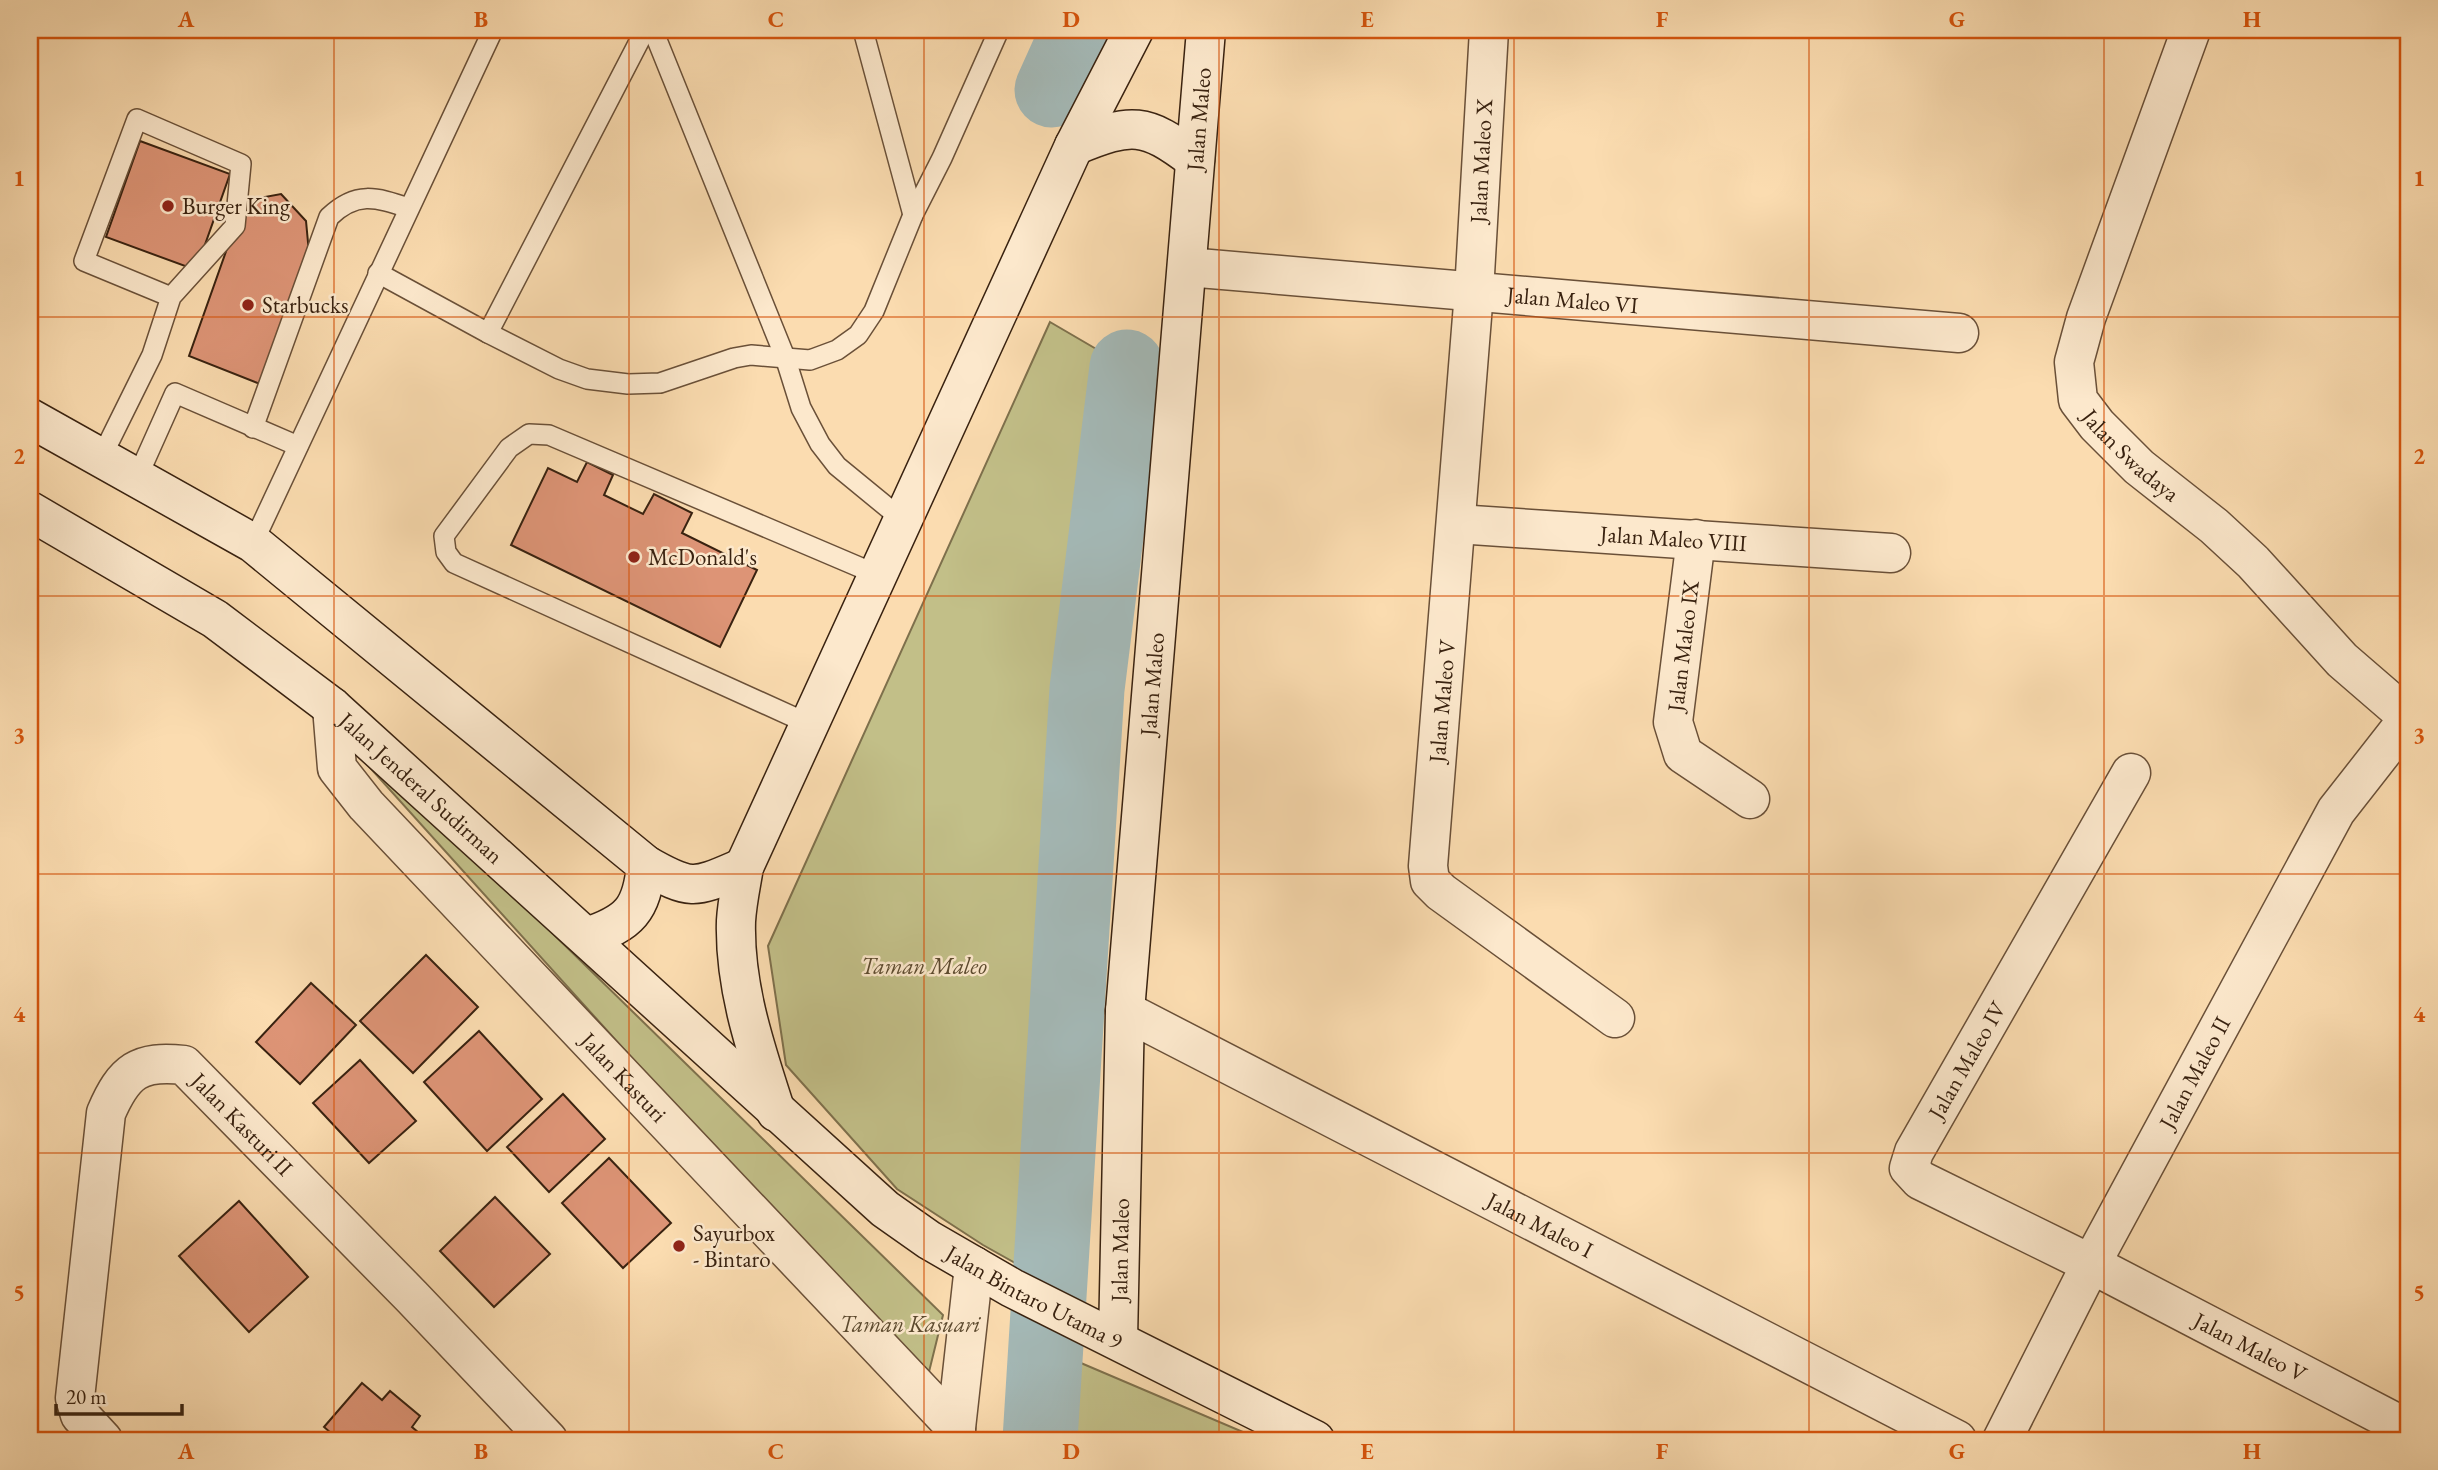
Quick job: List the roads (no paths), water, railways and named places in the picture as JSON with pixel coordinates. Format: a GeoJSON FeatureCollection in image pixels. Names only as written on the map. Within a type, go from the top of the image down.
{"type":"FeatureCollection","features":[{"type":"Feature","properties":{"kind":"street"},"geometry":{"type":"LineString","coordinates":[[777,1114],[750,1031],[740,972],[736,920],[744,867],[1074,146],[1133,30]]}},
{"type":"Feature","properties":{"kind":"street","name":"Jalan Maleo"},"geometry":{"type":"LineString","coordinates":[[1106,1333],[1125,1011],[1206,30]]}},
{"type":"Feature","properties":{"kind":"street","name":"Jalan Maleo X"},"geometry":{"type":"LineString","coordinates":[[1474,292],[1489,30]]}},
{"type":"Feature","properties":{"kind":"street","name":"Jalan Swadaya"},"geometry":{"type":"LineString","coordinates":[[2191,30],[2086,318],[2074,362],[2078,400],[2097,425],[2139,467],[2214,526],[2253,562],[2342,660],[2408,718]]}},
{"type":"Feature","properties":{"kind":"street"},"geometry":{"type":"LineString","coordinates":[[1074,146],[1111,131],[1138,128],[1166,137],[1195,160]]}},
{"type":"Feature","properties":{"kind":"street","name":"Jalan Maleo VI"},"geometry":{"type":"LineString","coordinates":[[1187,267],[1958,333]]}},
{"type":"Feature","properties":{"kind":"street","name":"Jalan Maleo V"},"geometry":{"type":"LineString","coordinates":[[1474,292],[1428,866],[1430,881],[1441,892],[1615,1017]]}},
{"type":"Feature","properties":{"kind":"street"},"geometry":{"type":"LineString","coordinates":[[30,418],[253,543],[646,865],[680,884],[706,883],[744,867]]}},
{"type":"Feature","properties":{"kind":"street","name":"Jalan Jenderal Sudirman"},"geometry":{"type":"LineString","coordinates":[[30,511],[215,619],[332,707],[587,937],[777,1114]]}},
{"type":"Feature","properties":{"kind":"street","name":"Jalan Maleo VIII"},"geometry":{"type":"LineString","coordinates":[[1457,524],[1891,553]]}},
{"type":"Feature","properties":{"kind":"street","name":"Jalan Maleo IX"},"geometry":{"type":"LineString","coordinates":[[1696,539],[1673,722],[1676,738],[1683,754],[1750,799]]}},
{"type":"Feature","properties":{"kind":"street","name":"Jalan Kasturi"},"geometry":{"type":"LineString","coordinates":[[332,707],[337,768],[366,805],[956,1434]]}},
{"type":"Feature","properties":{"kind":"street","name":"Jalan Maleo II"},"geometry":{"type":"LineString","coordinates":[[2002,1440],[2091,1264],[2336,811],[2408,718]]}},
{"type":"Feature","properties":{"kind":"street","name":"Jalan Maleo IV"},"geometry":{"type":"LineString","coordinates":[[2091,1264],[1920,1180],[1909,1168],[1921,1141],[2131,773]]}},
{"type":"Feature","properties":{"kind":"street"},"geometry":{"type":"LineString","coordinates":[[587,937],[614,928],[635,910],[644,889],[646,865]]}},
{"type":"Feature","properties":{"kind":"street","name":"Jalan Maleo I"},"geometry":{"type":"LineString","coordinates":[[1125,1011],[1957,1440]]}},
{"type":"Feature","properties":{"kind":"street","name":"Jalan Kasturi II"},"geometry":{"type":"LineString","coordinates":[[103,1440],[80,1415],[75,1398],[106,1112],[117,1086],[136,1070],[156,1062],[184,1065],[548,1440]]}},
{"type":"Feature","properties":{"kind":"street","name":"Jalan Bintaro Utama 9"},"geometry":{"type":"LineString","coordinates":[[777,1114],[885,1209],[974,1266],[1012,1288],[1106,1333],[1267,1427],[1315,1440]]}},
{"type":"Feature","properties":{"kind":"street","name":"Jalan Maleo V"},"geometry":{"type":"LineString","coordinates":[[2091,1264],[2408,1429]]}},
{"type":"Feature","properties":{"kind":"street","name":"Jalan Kasturi"},"geometry":{"type":"LineString","coordinates":[[956,1434],[974,1266]]}},
{"type":"Feature","properties":{"kind":"lane"},"geometry":{"type":"LineString","coordinates":[[253,543],[492,30]]}},
{"type":"Feature","properties":{"kind":"lane"},"geometry":{"type":"LineString","coordinates":[[488,333],[645,30]]}},
{"type":"Feature","properties":{"kind":"lane"},"geometry":{"type":"LineString","coordinates":[[653,30],[785,357],[801,408],[820,444],[837,466],[904,521]]}},
{"type":"Feature","properties":{"kind":"lane"},"geometry":{"type":"LineString","coordinates":[[863,30],[913,215]]}},
{"type":"Feature","properties":{"kind":"lane"},"geometry":{"type":"LineString","coordinates":[[378,273],[488,333],[559,369],[587,379],[628,384],[660,383],[734,358],[751,355],[810,360],[837,350],[858,335],[874,311],[913,215],[942,158],[999,30]]}},
{"type":"Feature","properties":{"kind":"lane"},"geometry":{"type":"LineString","coordinates":[[101,458],[152,355],[171,298],[235,226],[241,164],[137,119],[84,261],[171,298]]}},
{"type":"Feature","properties":{"kind":"lane"},"geometry":{"type":"LineString","coordinates":[[253,428],[329,218],[341,206],[356,198],[382,199],[409,208]]}},
{"type":"Feature","properties":{"kind":"lane"},"geometry":{"type":"LineString","coordinates":[[137,478],[175,393],[298,446]]}},
{"type":"Feature","properties":{"kind":"lane"},"geometry":{"type":"LineString","coordinates":[[809,724],[454,563],[446,552],[444,536],[509,448],[529,434],[550,435],[878,575]]}},
{"type":"Feature","properties":{"kind":"waterway"},"geometry":{"type":"LineString","coordinates":[[1052,90],[1079,30]]}},
{"type":"Feature","properties":{"kind":"waterway"},"geometry":{"type":"LineString","coordinates":[[1040,1440],[1087,689],[1127,367]]}},
{"type":"Feature","properties":{"kind":"place","name":"Burger King"},"geometry":{"type":"Point","coordinates":[168,206]}},
{"type":"Feature","properties":{"kind":"place","name":"Starbucks"},"geometry":{"type":"Point","coordinates":[248,305]}},
{"type":"Feature","properties":{"kind":"place","name":"McDonald's"},"geometry":{"type":"Point","coordinates":[634,557]}},
{"type":"Feature","properties":{"kind":"place","name":"Sayurbox - Bintaro"},"geometry":{"type":"Point","coordinates":[679,1246]}},
{"type":"Feature","properties":{"kind":"park label","name":"Taman Maleo"},"geometry":{"type":"Point","coordinates":[924,966]}},
{"type":"Feature","properties":{"kind":"park label","name":"Taman Kasuari"},"geometry":{"type":"Point","coordinates":[910,1324]}}]}
